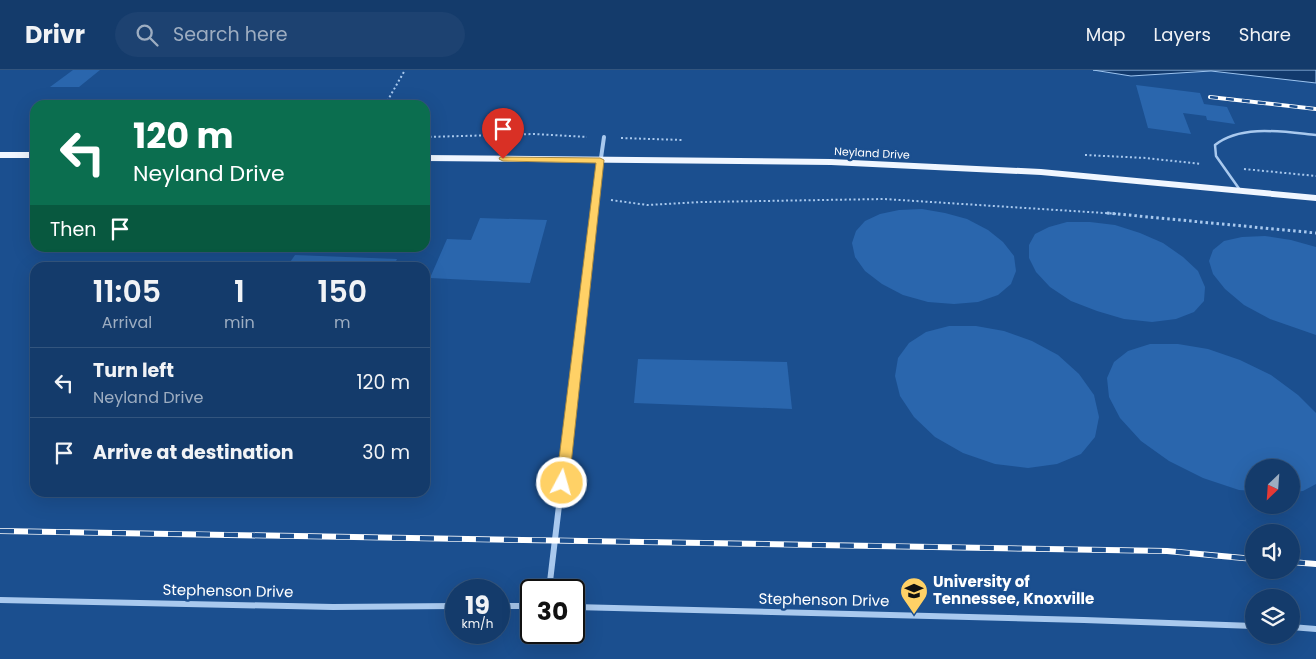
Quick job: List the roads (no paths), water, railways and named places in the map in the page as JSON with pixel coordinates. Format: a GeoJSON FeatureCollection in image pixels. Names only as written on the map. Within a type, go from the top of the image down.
{"type":"FeatureCollection","features":[{"type":"Feature","properties":{"kind":"main road"},"geometry":{"type":"LineString","coordinates":[[0,155],[30,155]]}},
{"type":"Feature","properties":{"kind":"main road","name":"Neyland Drive"},"geometry":{"type":"LineString","coordinates":[[430,158],[831,162],[1032,172],[1316,198]]}},
{"type":"Feature","properties":{"kind":"street"},"geometry":{"type":"LineString","coordinates":[[550,579],[595,198],[604,137]]}},
{"type":"Feature","properties":{"kind":"street","name":"Stephenson Drive"},"geometry":{"type":"LineString","coordinates":[[0,600],[314,607],[445,606]]}},
{"type":"Feature","properties":{"kind":"street","name":"Stephenson Drive"},"geometry":{"type":"LineString","coordinates":[[585,607],[758,613],[1109,619],[1245,626]]}},
{"type":"Feature","properties":{"kind":"street"},"geometry":{"type":"LineString","coordinates":[[1300,628],[1316,629]]}},
{"type":"Feature","properties":{"kind":"lane"},"geometry":{"type":"LineString","coordinates":[[1240,191],[1216,156],[1214,145],[1218,141],[1235,135],[1258,132],[1316,135]]}},
{"type":"Feature","properties":{"kind":"water"},"geometry":{"type":"Polygon","coordinates":[[[1093,70],[1316,70],[1316,83],[1211,71],[1131,76],[1093,70]]]}},
{"type":"Feature","properties":{"kind":"railway"},"geometry":{"type":"LineString","coordinates":[[1210,97],[1316,109]]}},
{"type":"Feature","properties":{"kind":"railway"},"geometry":{"type":"LineString","coordinates":[[0,531],[1167,551],[1245,558]]}},
{"type":"Feature","properties":{"kind":"railway"},"geometry":{"type":"LineString","coordinates":[[1300,563],[1316,564]]}},
{"type":"Feature","properties":{"kind":"place","name":"University of Tennessee, Knoxville"},"geometry":{"type":"Point","coordinates":[914,615]}}]}
